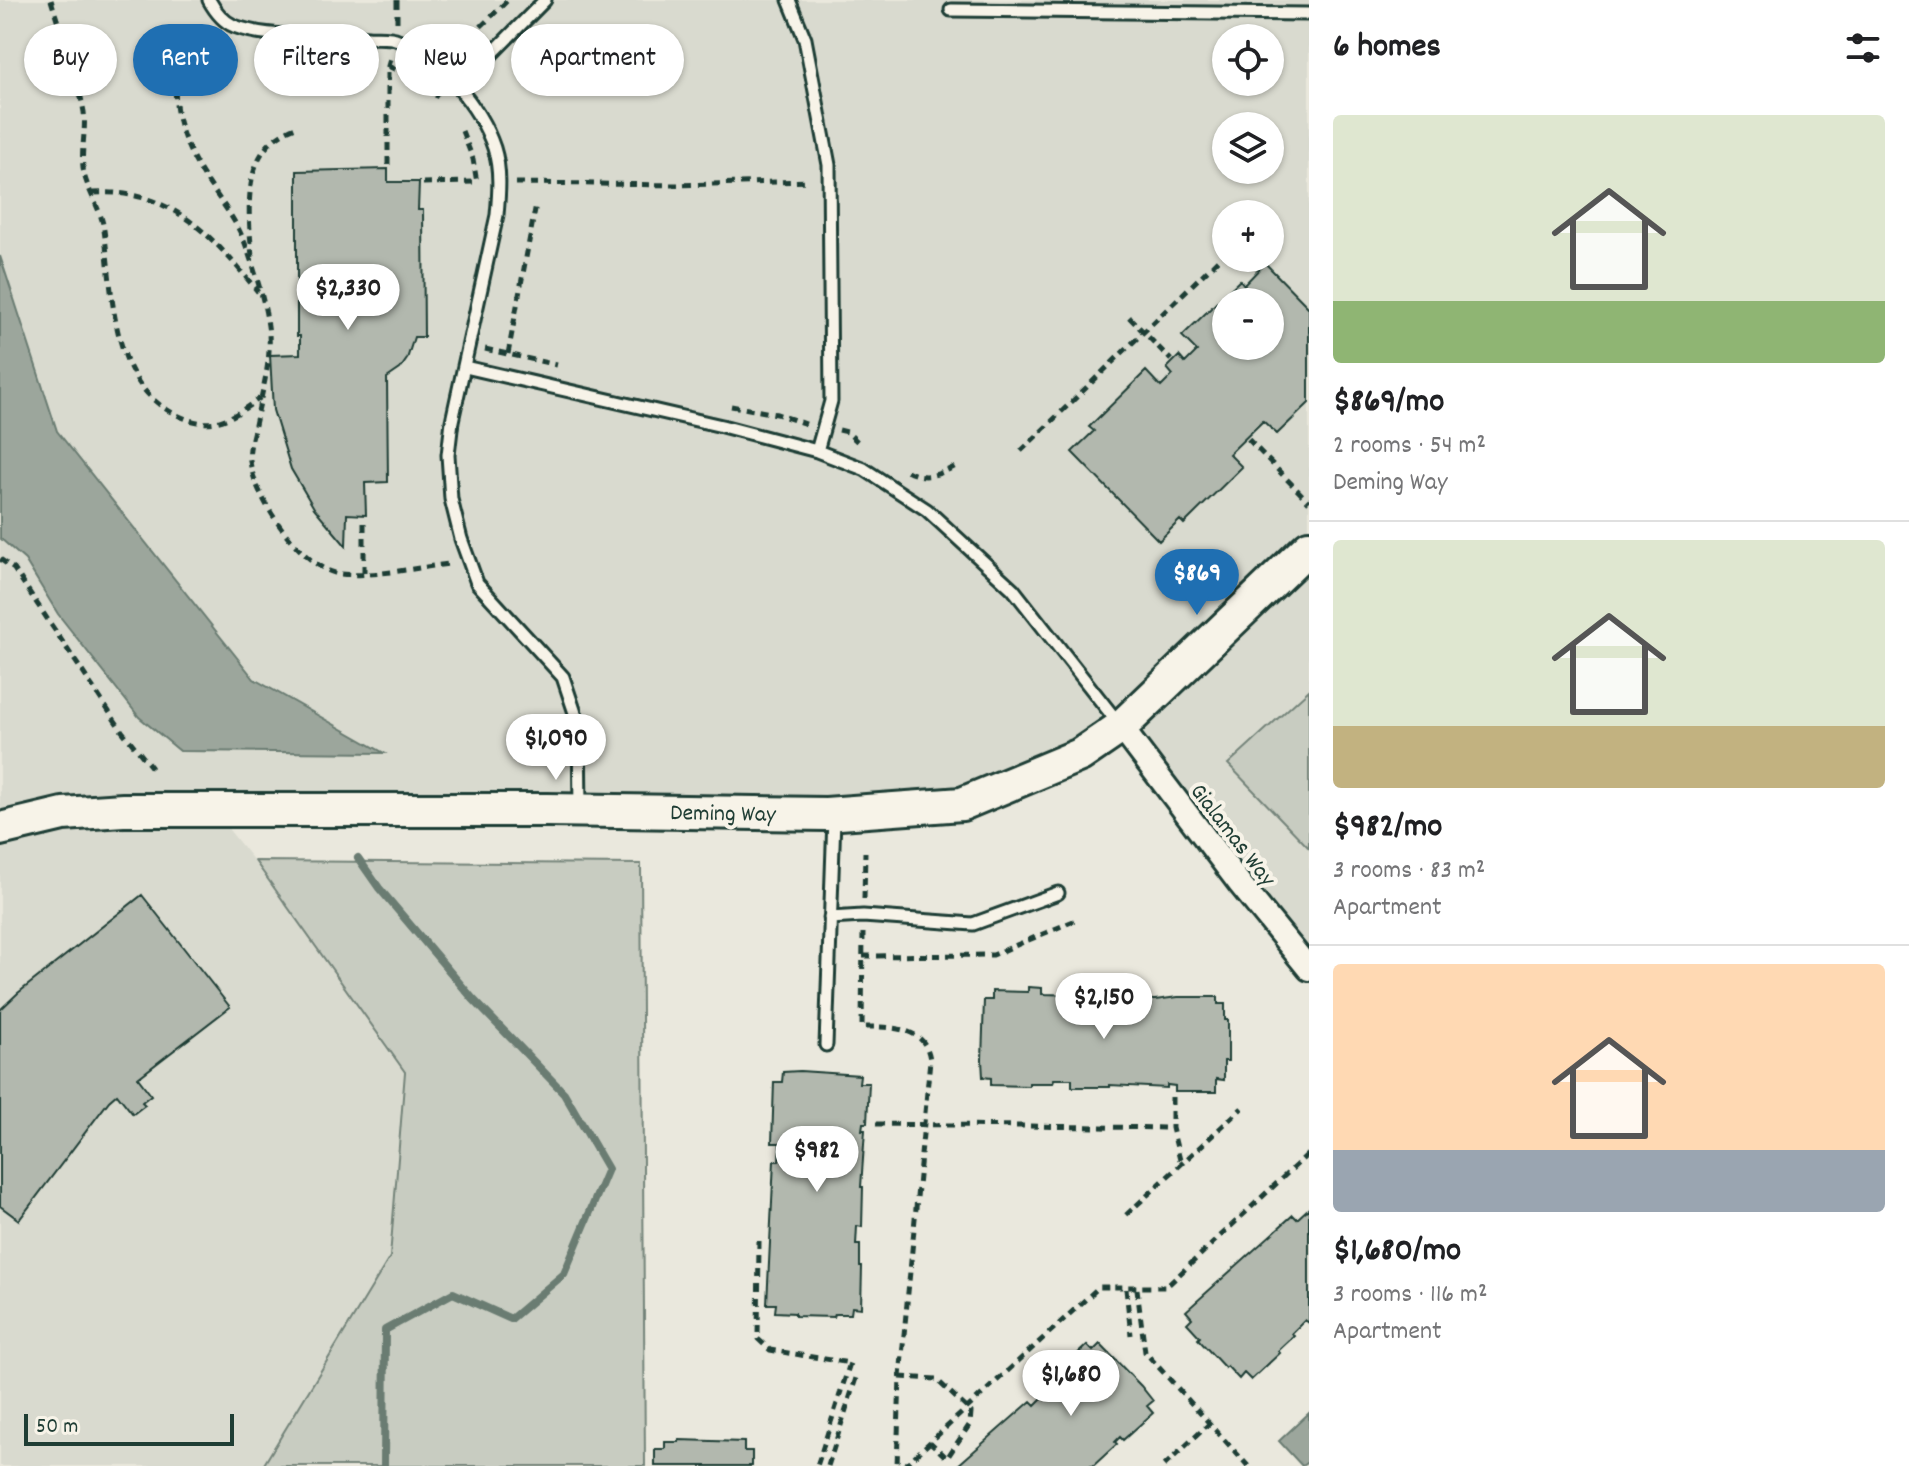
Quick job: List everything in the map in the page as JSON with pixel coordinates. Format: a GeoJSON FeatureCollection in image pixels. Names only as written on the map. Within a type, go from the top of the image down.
{"type":"FeatureCollection","features":[{"type":"Feature","properties":{"kind":"street","name":"Deming Way"},"geometry":{"type":"LineString","coordinates":[[0,829],[63,814],[123,810],[835,813],[962,804],[1080,755],[1121,727],[1309,547]]}},
{"type":"Feature","properties":{"kind":"street","name":"Gialamas Way"},"geometry":{"type":"LineString","coordinates":[[1121,727],[1309,969]]}},
{"type":"Feature","properties":{"kind":"lane"},"geometry":{"type":"LineString","coordinates":[[209,0],[216,14],[232,26],[278,34],[395,39]]}},
{"type":"Feature","properties":{"kind":"lane"},"geometry":{"type":"LineString","coordinates":[[495,51],[545,0]]}},
{"type":"Feature","properties":{"kind":"lane"},"geometry":{"type":"LineString","coordinates":[[789,0],[805,39],[829,165],[831,401],[817,451]]}},
{"type":"Feature","properties":{"kind":"lane"},"geometry":{"type":"LineString","coordinates":[[951,10],[1309,14]]}},
{"type":"Feature","properties":{"kind":"lane"},"geometry":{"type":"LineString","coordinates":[[465,96],[488,135],[500,183],[497,215],[452,421],[448,455],[451,499],[477,583],[563,677],[568,688],[579,725],[580,810]]}},
{"type":"Feature","properties":{"kind":"lane"},"geometry":{"type":"LineString","coordinates":[[465,367],[722,426],[817,451],[864,469],[927,510],[1013,589],[1121,727]]}},
{"type":"Feature","properties":{"kind":"lane"},"geometry":{"type":"LineString","coordinates":[[826,1045],[835,813]]}},
{"type":"Feature","properties":{"kind":"lane"},"geometry":{"type":"LineString","coordinates":[[830,918],[863,916],[973,924],[1058,893]]}},
{"type":"Feature","properties":{"kind":"path"},"geometry":{"type":"LineString","coordinates":[[51,0],[84,112],[82,168],[102,221],[122,347],[133,372],[147,393],[165,410],[192,422],[228,421],[260,398]]}},
{"type":"Feature","properties":{"kind":"path"},"geometry":{"type":"LineString","coordinates":[[397,0],[397,24]]}},
{"type":"Feature","properties":{"kind":"path"},"geometry":{"type":"LineString","coordinates":[[484,24],[508,0]]}},
{"type":"Feature","properties":{"kind":"path"},"geometry":{"type":"LineString","coordinates":[[388,165],[388,66],[395,45]]}},
{"type":"Feature","properties":{"kind":"path"},"geometry":{"type":"LineString","coordinates":[[177,96],[176,112],[196,164],[234,218],[262,296],[269,333],[269,355],[250,460],[270,509],[283,531],[306,558],[332,572],[364,573],[451,563]]}},
{"type":"Feature","properties":{"kind":"path"},"geometry":{"type":"LineString","coordinates":[[253,270],[250,195],[256,166],[275,137],[299,126]]}},
{"type":"Feature","properties":{"kind":"path"},"geometry":{"type":"LineString","coordinates":[[423,183],[678,185],[809,181]]}},
{"type":"Feature","properties":{"kind":"path"},"geometry":{"type":"LineString","coordinates":[[93,193],[114,191],[142,196],[170,207],[219,244],[262,296]]}},
{"type":"Feature","properties":{"kind":"path"},"geometry":{"type":"LineString","coordinates":[[508,354],[536,204]]}},
{"type":"Feature","properties":{"kind":"path"},"geometry":{"type":"LineString","coordinates":[[1021,451],[1212,266]]}},
{"type":"Feature","properties":{"kind":"path"},"geometry":{"type":"LineString","coordinates":[[1129,317],[1171,360]]}},
{"type":"Feature","properties":{"kind":"path"},"geometry":{"type":"LineString","coordinates":[[1248,439],[1309,502]]}},
{"type":"Feature","properties":{"kind":"path"},"geometry":{"type":"LineString","coordinates":[[364,521],[364,573]]}},
{"type":"Feature","properties":{"kind":"path"},"geometry":{"type":"LineString","coordinates":[[0,559],[14,569],[122,731],[152,768]]}},
{"type":"Feature","properties":{"kind":"path"},"geometry":{"type":"LineString","coordinates":[[865,852],[862,1027],[898,1027],[914,1035],[929,1051],[900,1377],[897,1466]]}},
{"type":"Feature","properties":{"kind":"path"},"geometry":{"type":"LineString","coordinates":[[863,956],[993,955],[1076,920]]}},
{"type":"Feature","properties":{"kind":"path"},"geometry":{"type":"LineString","coordinates":[[1172,1097],[1172,1128],[1181,1164]]}},
{"type":"Feature","properties":{"kind":"path"},"geometry":{"type":"LineString","coordinates":[[1126,1215],[1242,1108]]}},
{"type":"Feature","properties":{"kind":"path"},"geometry":{"type":"LineString","coordinates":[[876,1124],[1172,1128]]}},
{"type":"Feature","properties":{"kind":"path"},"geometry":{"type":"LineString","coordinates":[[904,1466],[1099,1287],[1166,1287],[1309,1153]]}},
{"type":"Feature","properties":{"kind":"path"},"geometry":{"type":"LineString","coordinates":[[759,1241],[758,1339],[770,1350],[850,1363],[817,1466]]}},
{"type":"Feature","properties":{"kind":"path"},"geometry":{"type":"LineString","coordinates":[[1126,1289],[1131,1335]]}},
{"type":"Feature","properties":{"kind":"path"},"geometry":{"type":"LineString","coordinates":[[1137,1289],[1145,1352],[1248,1466]]}},
{"type":"Feature","properties":{"kind":"path"},"geometry":{"type":"LineString","coordinates":[[828,1466],[857,1375]]}},
{"type":"Feature","properties":{"kind":"path"},"geometry":{"type":"LineString","coordinates":[[900,1377],[936,1379],[968,1407],[972,1417],[947,1458],[930,1442]]}},
{"type":"Feature","properties":{"kind":"path"},"geometry":{"type":"LineString","coordinates":[[1164,1466],[1209,1424]]}},
{"type":"Feature","properties":{"kind":"shaded area"},"geometry":{"type":"Polygon","coordinates":[[[0,0],[1309,0],[1309,969],[1121,728],[962,804],[214,811],[254,861],[405,1072],[390,1257],[263,1466],[0,1466],[0,0]]]}},
{"type":"Feature","properties":{"kind":"shaded area"},"geometry":{"type":"Polygon","coordinates":[[[0,256],[57,431],[254,679],[384,753],[180,751],[139,717],[58,614],[25,560],[0,538],[0,256]]]}},
{"type":"Feature","properties":{"kind":"shaded area"},"geometry":{"type":"Polygon","coordinates":[[[1309,690],[1309,848],[1228,764],[1309,690]]]}},
{"type":"Feature","properties":{"kind":"shaded area"},"geometry":{"type":"Polygon","coordinates":[[[255,861],[641,864],[645,1466],[263,1466],[390,1257],[405,1072],[255,861]]]}},
{"type":"Feature","properties":{"kind":"shaded area"},"geometry":{"type":"Polygon","coordinates":[[[1309,1413],[1309,1461],[1302,1466],[1279,1441],[1309,1413]]]}},
{"type":"Feature","properties":{"kind":"building"},"geometry":{"type":"Polygon","coordinates":[[[388,169],[388,182],[419,182],[418,210],[423,210],[424,337],[414,337],[407,359],[400,369],[387,378],[388,482],[365,483],[366,515],[347,514],[346,546],[314,508],[291,469],[273,410],[270,355],[300,354],[300,336],[297,336],[297,171],[388,169]]]}},
{"type":"Feature","properties":{"kind":"building"},"geometry":{"type":"Polygon","coordinates":[[[1256,272],[1274,272],[1309,308],[1309,403],[1277,434],[1263,421],[1229,454],[1242,467],[1184,524],[1180,520],[1159,541],[1072,452],[1094,431],[1089,427],[1146,371],[1161,387],[1173,375],[1167,368],[1179,356],[1185,363],[1197,351],[1182,336],[1212,307],[1212,360],[1284,360],[1284,288],[1232,288],[1240,280],[1244,285],[1256,272]]]}},
{"type":"Feature","properties":{"kind":"building"},"geometry":{"type":"Polygon","coordinates":[[[142,895],[230,1007],[138,1078],[151,1095],[142,1102],[145,1105],[133,1114],[117,1094],[109,1101],[19,1220],[0,1206],[0,1010],[142,895]]]}},
{"type":"Feature","properties":{"kind":"building"},"geometry":{"type":"Polygon","coordinates":[[[1028,987],[1042,988],[1042,994],[1079,997],[1137,995],[1137,1000],[1155,1000],[1218,997],[1218,1004],[1225,1004],[1225,1020],[1228,1020],[1228,1061],[1224,1061],[1224,1080],[1216,1079],[1216,1092],[1175,1092],[1175,1086],[1167,1085],[1167,1088],[1072,1087],[1072,1079],[1029,1083],[1029,1086],[991,1085],[991,1078],[983,1077],[984,1000],[992,1000],[992,991],[1028,992],[1028,987]]]}},
{"type":"Feature","properties":{"kind":"building"},"geometry":{"type":"Polygon","coordinates":[[[783,1072],[860,1075],[859,1083],[869,1083],[867,1123],[863,1123],[862,1130],[865,1130],[862,1227],[857,1226],[856,1245],[860,1245],[862,1267],[861,1308],[852,1307],[851,1314],[835,1314],[834,1317],[795,1316],[795,1313],[775,1312],[776,1304],[767,1304],[774,1161],[779,1161],[780,1143],[772,1143],[774,1082],[782,1082],[783,1072]]]}},
{"type":"Feature","properties":{"kind":"building"},"geometry":{"type":"Polygon","coordinates":[[[1309,1208],[1309,1323],[1305,1320],[1278,1351],[1280,1353],[1251,1380],[1244,1373],[1239,1379],[1198,1339],[1200,1337],[1187,1323],[1192,1318],[1186,1311],[1293,1215],[1297,1219],[1309,1208]]]}},
{"type":"Feature","properties":{"kind":"building"},"geometry":{"type":"Polygon","coordinates":[[[1100,1344],[1153,1401],[1147,1406],[1153,1413],[1123,1440],[1120,1437],[1115,1442],[1117,1444],[1093,1466],[957,1466],[1031,1401],[1035,1405],[1047,1393],[1042,1387],[1087,1345],[1093,1351],[1100,1344]]]}},
{"type":"Feature","properties":{"kind":"building"},"geometry":{"type":"Polygon","coordinates":[[[665,1442],[744,1442],[744,1451],[752,1451],[752,1466],[655,1466],[655,1449],[665,1449],[665,1442]]]}},
{"type":"Feature","properties":{"kind":"waterway"},"geometry":{"type":"LineString","coordinates":[[358,858],[379,888],[473,999],[564,1093],[608,1169],[564,1274],[511,1319],[453,1293],[385,1330],[384,1466]]}}]}
